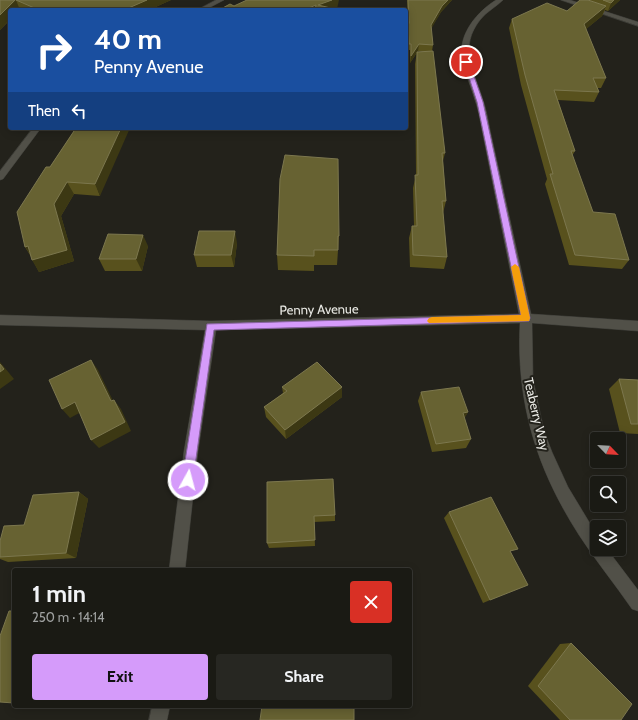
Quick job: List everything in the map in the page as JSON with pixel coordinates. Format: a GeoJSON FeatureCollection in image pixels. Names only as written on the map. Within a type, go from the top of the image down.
{"type":"FeatureCollection","features":[{"type":"Feature","properties":{"kind":"street"},"geometry":{"type":"LineString","coordinates":[[204,8],[221,0]]}},
{"type":"Feature","properties":{"kind":"street","name":"Teaberry Way"},"geometry":{"type":"LineString","coordinates":[[500,0],[491,5],[472,27],[465,49],[466,62],[480,102],[526,318],[525,353],[528,389],[537,429],[551,471],[590,538]]}},
{"type":"Feature","properties":{"kind":"street"},"geometry":{"type":"LineString","coordinates":[[564,0],[638,24]]}},
{"type":"Feature","properties":{"kind":"street"},"geometry":{"type":"LineString","coordinates":[[0,177],[35,130]]}},
{"type":"Feature","properties":{"kind":"street","name":"Penny Avenue"},"geometry":{"type":"LineString","coordinates":[[0,320],[210,326],[526,318],[638,326]]}},
{"type":"Feature","properties":{"kind":"street"},"geometry":{"type":"LineString","coordinates":[[177,568],[191,451],[210,326]]}},
{"type":"Feature","properties":{"kind":"street","name":"Teaberry Way"},"geometry":{"type":"LineString","coordinates":[[603,556],[638,603]]}},
{"type":"Feature","properties":{"kind":"street"},"geometry":{"type":"LineString","coordinates":[[158,720],[161,708]]}},
{"type":"Feature","properties":{"kind":"building"},"geometry":{"type":"Polygon","coordinates":[[[0,0],[15,0],[0,15],[0,0]]]}},
{"type":"Feature","properties":{"kind":"building"},"geometry":{"type":"Polygon","coordinates":[[[16,0],[147,0],[129,8],[34,8],[16,0]]]}},
{"type":"Feature","properties":{"kind":"building"},"geometry":{"type":"Polygon","coordinates":[[[247,0],[332,0],[318,5],[331,8],[315,8],[316,5],[309,8],[223,8],[230,4],[234,6],[247,0]]]}},
{"type":"Feature","properties":{"kind":"building"},"geometry":{"type":"Polygon","coordinates":[[[408,0],[448,0],[442,6],[431,25],[433,45],[419,44],[411,56],[411,44],[409,44],[408,0]]]}},
{"type":"Feature","properties":{"kind":"building"},"geometry":{"type":"Polygon","coordinates":[[[580,0],[588,0],[606,6],[584,24],[606,78],[593,78],[599,92],[554,90],[575,151],[571,151],[593,212],[615,214],[629,260],[575,255],[550,174],[553,174],[525,75],[512,19],[547,3],[567,11],[580,0]]]}},
{"type":"Feature","properties":{"kind":"building"},"geometry":{"type":"Polygon","coordinates":[[[603,0],[614,0],[611,3],[603,0]]]}},
{"type":"Feature","properties":{"kind":"building"},"geometry":{"type":"Polygon","coordinates":[[[433,51],[445,153],[442,153],[446,201],[442,201],[447,257],[413,255],[412,226],[417,226],[415,175],[418,175],[417,52],[433,51]]]}},
{"type":"Feature","properties":{"kind":"building"},"geometry":{"type":"Polygon","coordinates":[[[75,130],[120,130],[95,184],[67,182],[54,204],[67,250],[32,260],[28,246],[25,247],[17,212],[46,167],[50,167],[75,130]]]}},
{"type":"Feature","properties":{"kind":"building"},"geometry":{"type":"Polygon","coordinates":[[[285,155],[338,159],[338,250],[314,250],[314,256],[277,255],[280,179],[285,155]]]}},
{"type":"Feature","properties":{"kind":"building"},"geometry":{"type":"Polygon","coordinates":[[[199,231],[235,231],[231,255],[194,255],[199,231]]]}},
{"type":"Feature","properties":{"kind":"building"},"geometry":{"type":"Polygon","coordinates":[[[108,234],[143,235],[136,259],[99,259],[108,234]]]}},
{"type":"Feature","properties":{"kind":"building"},"geometry":{"type":"Polygon","coordinates":[[[91,360],[111,401],[114,400],[125,422],[91,440],[75,402],[62,409],[49,380],[91,360]]]}},
{"type":"Feature","properties":{"kind":"building"},"geometry":{"type":"Polygon","coordinates":[[[317,362],[342,387],[285,430],[264,407],[287,391],[282,387],[317,362]]]}},
{"type":"Feature","properties":{"kind":"building"},"geometry":{"type":"Polygon","coordinates":[[[0,364],[4,369],[0,372],[0,364]]]}},
{"type":"Feature","properties":{"kind":"building"},"geometry":{"type":"Polygon","coordinates":[[[619,379],[638,380],[638,424],[631,424],[619,379]]]}},
{"type":"Feature","properties":{"kind":"building"},"geometry":{"type":"Polygon","coordinates":[[[459,387],[468,412],[463,413],[471,439],[436,444],[421,392],[459,387]]]}},
{"type":"Feature","properties":{"kind":"building"},"geometry":{"type":"Polygon","coordinates":[[[333,479],[335,515],[314,516],[315,540],[267,543],[267,482],[333,479]]]}},
{"type":"Feature","properties":{"kind":"building"},"geometry":{"type":"Polygon","coordinates":[[[79,492],[66,553],[0,557],[0,541],[4,526],[24,525],[33,495],[79,492]]]}},
{"type":"Feature","properties":{"kind":"building"},"geometry":{"type":"Polygon","coordinates":[[[491,497],[518,549],[510,551],[528,585],[490,600],[449,512],[491,497]]]}},
{"type":"Feature","properties":{"kind":"building"},"geometry":{"type":"Polygon","coordinates":[[[9,611],[12,611],[12,703],[0,702],[0,636],[9,611]]]}},
{"type":"Feature","properties":{"kind":"building"},"geometry":{"type":"Polygon","coordinates":[[[571,643],[632,704],[621,720],[570,720],[538,686],[571,643]]]}},
{"type":"Feature","properties":{"kind":"building"},"geometry":{"type":"Polygon","coordinates":[[[262,708],[354,708],[354,720],[260,720],[262,708]]]}},
{"type":"Feature","properties":{"kind":"slow traffic"},"geometry":{"type":"LineString","coordinates":[[432,321],[526,318],[515,267]]}},
{"type":"Feature","properties":{"kind":"route"},"geometry":{"type":"LineString","coordinates":[[188,480],[210,326],[526,318],[480,102],[466,62]]}}]}
